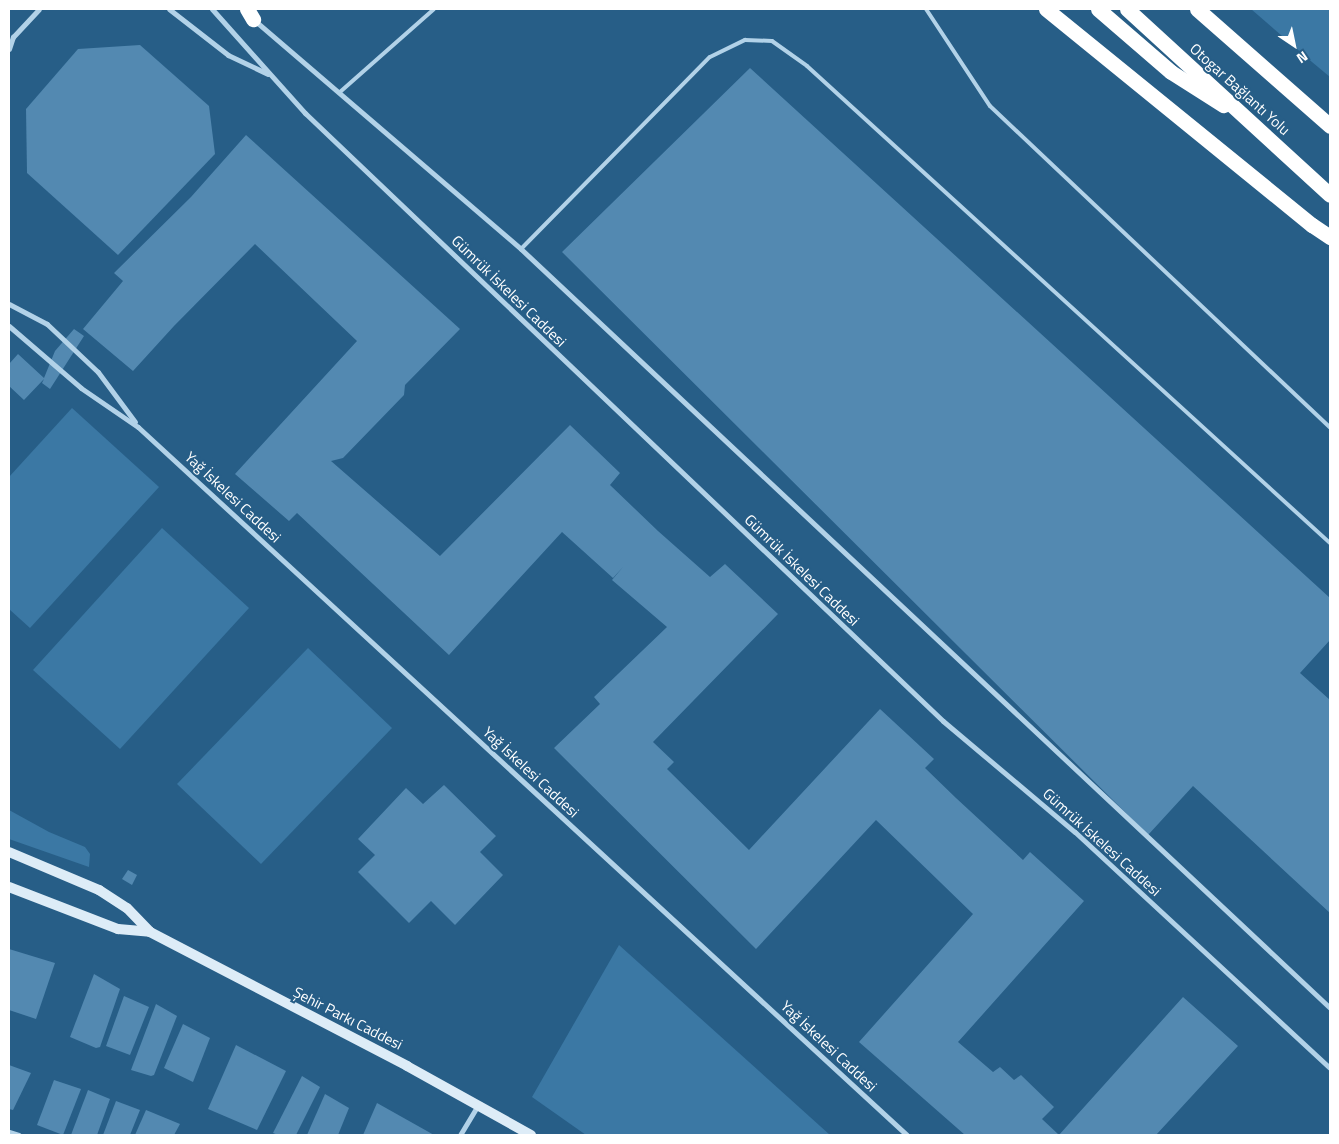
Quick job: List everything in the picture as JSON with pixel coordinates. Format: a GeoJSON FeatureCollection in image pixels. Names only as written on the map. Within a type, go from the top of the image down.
{"type":"FeatureCollection","features":[{"type":"Feature","properties":{"kind":"highway"},"geometry":{"type":"LineString","coordinates":[[1046,9],[1312,225],[1330,237]]}},
{"type":"Feature","properties":{"kind":"highway"},"geometry":{"type":"LineString","coordinates":[[1098,9],[1171,72],[1207,96],[1244,116]]}},
{"type":"Feature","properties":{"kind":"highway","name":"Otogar Bağlantı Yolu"},"geometry":{"type":"LineString","coordinates":[[1127,9],[1330,195]]}},
{"type":"Feature","properties":{"kind":"highway","name":"Otogar Bağlantı Yolu"},"geometry":{"type":"LineString","coordinates":[[1197,9],[1330,126]]}},
{"type":"Feature","properties":{"kind":"main road","name":"Şehir Parkı Caddesi"},"geometry":{"type":"LineString","coordinates":[[9,852],[99,890],[127,908],[150,932],[479,1105],[531,1135]]}},
{"type":"Feature","properties":{"kind":"main road","name":"Şehir Parkı Caddesi"},"geometry":{"type":"LineString","coordinates":[[9,886],[118,928],[150,932]]}},
{"type":"Feature","properties":{"kind":"street"},"geometry":{"type":"LineString","coordinates":[[9,49],[13,37],[39,9]]}},
{"type":"Feature","properties":{"kind":"street"},"geometry":{"type":"LineString","coordinates":[[169,9],[228,56],[271,76]]}},
{"type":"Feature","properties":{"kind":"street","name":"Gümrük İskelesi Caddesi"},"geometry":{"type":"LineString","coordinates":[[212,9],[305,113],[936,715],[1075,832],[1330,1068]]}},
{"type":"Feature","properties":{"kind":"street"},"geometry":{"type":"LineString","coordinates":[[250,14],[521,248],[1330,1008]]}},
{"type":"Feature","properties":{"kind":"street"},"geometry":{"type":"LineString","coordinates":[[9,304],[47,324],[98,372],[138,427]]}},
{"type":"Feature","properties":{"kind":"street"},"geometry":{"type":"LineString","coordinates":[[9,326],[82,388],[138,427]]}},
{"type":"Feature","properties":{"kind":"street","name":"Yağ İskelesi Caddesi"},"geometry":{"type":"LineString","coordinates":[[138,427],[907,1135]]}},
{"type":"Feature","properties":{"kind":"street"},"geometry":{"type":"LineString","coordinates":[[460,1135],[479,1105]]}},
{"type":"Feature","properties":{"kind":"street"},"geometry":{"type":"LineString","coordinates":[[9,1132],[19,1135]]}},
{"type":"Feature","properties":{"kind":"lane"},"geometry":{"type":"LineString","coordinates":[[340,92],[434,9]]}},
{"type":"Feature","properties":{"kind":"lane"},"geometry":{"type":"LineString","coordinates":[[926,9],[990,106],[1330,428]]}},
{"type":"Feature","properties":{"kind":"lane"},"geometry":{"type":"LineString","coordinates":[[521,248],[710,57],[745,40],[772,40],[807,66],[1330,543]]}},
{"type":"Feature","properties":{"kind":"shaded area"},"geometry":{"type":"Polygon","coordinates":[[[1251,9],[1330,9],[1330,77],[1312,62],[1251,9]]]}},
{"type":"Feature","properties":{"kind":"shaded area"},"geometry":{"type":"Polygon","coordinates":[[[72,408],[159,487],[30,628],[9,609],[9,477],[72,408]]]}},
{"type":"Feature","properties":{"kind":"shaded area"},"geometry":{"type":"Polygon","coordinates":[[[162,528],[249,608],[120,749],[33,670],[162,528]]]}},
{"type":"Feature","properties":{"kind":"shaded area"},"geometry":{"type":"Polygon","coordinates":[[[308,648],[392,728],[261,864],[177,784],[308,648]]]}},
{"type":"Feature","properties":{"kind":"shaded area"},"geometry":{"type":"Polygon","coordinates":[[[9,810],[49,832],[85,847],[90,854],[89,867],[9,839],[9,810]]]}},
{"type":"Feature","properties":{"kind":"shaded area"},"geometry":{"type":"Polygon","coordinates":[[[619,945],[830,1135],[586,1135],[532,1097],[619,945]]]}},
{"type":"Feature","properties":{"kind":"building"},"geometry":{"type":"Polygon","coordinates":[[[140,45],[209,106],[215,154],[118,255],[27,173],[26,109],[78,49],[140,45]]]}},
{"type":"Feature","properties":{"kind":"building"},"geometry":{"type":"Polygon","coordinates":[[[750,68],[1330,598],[1330,640],[1300,673],[1330,700],[1330,913],[1193,786],[1148,835],[562,252],[750,68]]]}},
{"type":"Feature","properties":{"kind":"building"},"geometry":{"type":"Polygon","coordinates":[[[246,135],[460,329],[405,385],[404,395],[343,458],[331,461],[440,556],[570,425],[620,473],[610,485],[658,531],[710,577],[725,564],[778,614],[653,742],[674,762],[667,769],[749,850],[880,709],[934,759],[925,768],[956,798],[1023,860],[1030,852],[1084,901],[958,1042],[993,1072],[1000,1067],[1014,1080],[1021,1075],[1054,1107],[1042,1119],[1059,1135],[965,1135],[859,1042],[973,914],[876,820],[756,949],[554,748],[600,704],[594,697],[667,627],[612,580],[623,567],[613,578],[562,532],[449,655],[297,513],[289,521],[235,474],[357,341],[255,244],[174,326],[133,371],[83,329],[123,281],[114,273],[191,197],[246,135]]]}},
{"type":"Feature","properties":{"kind":"building"},"geometry":{"type":"Polygon","coordinates":[[[74,329],[84,336],[50,389],[42,383],[44,379],[24,400],[9,386],[9,364],[18,354],[44,378],[55,351],[74,329]]]}},
{"type":"Feature","properties":{"kind":"building"},"geometry":{"type":"Polygon","coordinates":[[[444,785],[496,836],[480,852],[503,875],[455,925],[431,901],[409,923],[358,872],[375,855],[358,839],[406,788],[423,804],[444,785]]]}},
{"type":"Feature","properties":{"kind":"building"},"geometry":{"type":"Polygon","coordinates":[[[128,870],[137,875],[132,885],[122,879],[128,870]]]}},
{"type":"Feature","properties":{"kind":"building"},"geometry":{"type":"Polygon","coordinates":[[[9,949],[55,963],[36,1019],[9,1010],[9,949]]]}},
{"type":"Feature","properties":{"kind":"building"},"geometry":{"type":"Polygon","coordinates":[[[94,974],[120,989],[100,1047],[96,1048],[70,1037],[94,974]]]}},
{"type":"Feature","properties":{"kind":"building"},"geometry":{"type":"Polygon","coordinates":[[[124,996],[149,1007],[130,1055],[106,1046],[124,996]]]}},
{"type":"Feature","properties":{"kind":"building"},"geometry":{"type":"Polygon","coordinates":[[[1183,997],[1238,1046],[1156,1135],[1059,1135],[1183,997]]]}},
{"type":"Feature","properties":{"kind":"building"},"geometry":{"type":"Polygon","coordinates":[[[156,1004],[177,1016],[154,1075],[151,1076],[131,1070],[156,1004]]]}},
{"type":"Feature","properties":{"kind":"building"},"geometry":{"type":"Polygon","coordinates":[[[183,1024],[210,1038],[193,1082],[164,1068],[183,1024]]]}},
{"type":"Feature","properties":{"kind":"building"},"geometry":{"type":"Polygon","coordinates":[[[236,1045],[286,1071],[257,1130],[208,1109],[236,1045]]]}},
{"type":"Feature","properties":{"kind":"building"},"geometry":{"type":"Polygon","coordinates":[[[9,1065],[31,1073],[13,1110],[9,1109],[9,1065]]]}},
{"type":"Feature","properties":{"kind":"building"},"geometry":{"type":"Polygon","coordinates":[[[302,1076],[320,1087],[296,1135],[278,1135],[273,1133],[302,1076]]]}},
{"type":"Feature","properties":{"kind":"building"},"geometry":{"type":"Polygon","coordinates":[[[54,1080],[81,1089],[63,1135],[37,1125],[54,1080]]]}},
{"type":"Feature","properties":{"kind":"building"},"geometry":{"type":"Polygon","coordinates":[[[88,1090],[110,1099],[97,1135],[71,1135],[88,1090]]]}},
{"type":"Feature","properties":{"kind":"building"},"geometry":{"type":"Polygon","coordinates":[[[325,1094],[349,1108],[338,1135],[307,1135],[325,1094]]]}},
{"type":"Feature","properties":{"kind":"building"},"geometry":{"type":"Polygon","coordinates":[[[116,1101],[140,1110],[130,1135],[103,1135],[116,1101]]]}},
{"type":"Feature","properties":{"kind":"building"},"geometry":{"type":"Polygon","coordinates":[[[377,1103],[434,1135],[363,1135],[377,1103]]]}},
{"type":"Feature","properties":{"kind":"building"},"geometry":{"type":"Polygon","coordinates":[[[146,1110],[180,1124],[174,1135],[135,1135],[146,1110]]]}}]}
